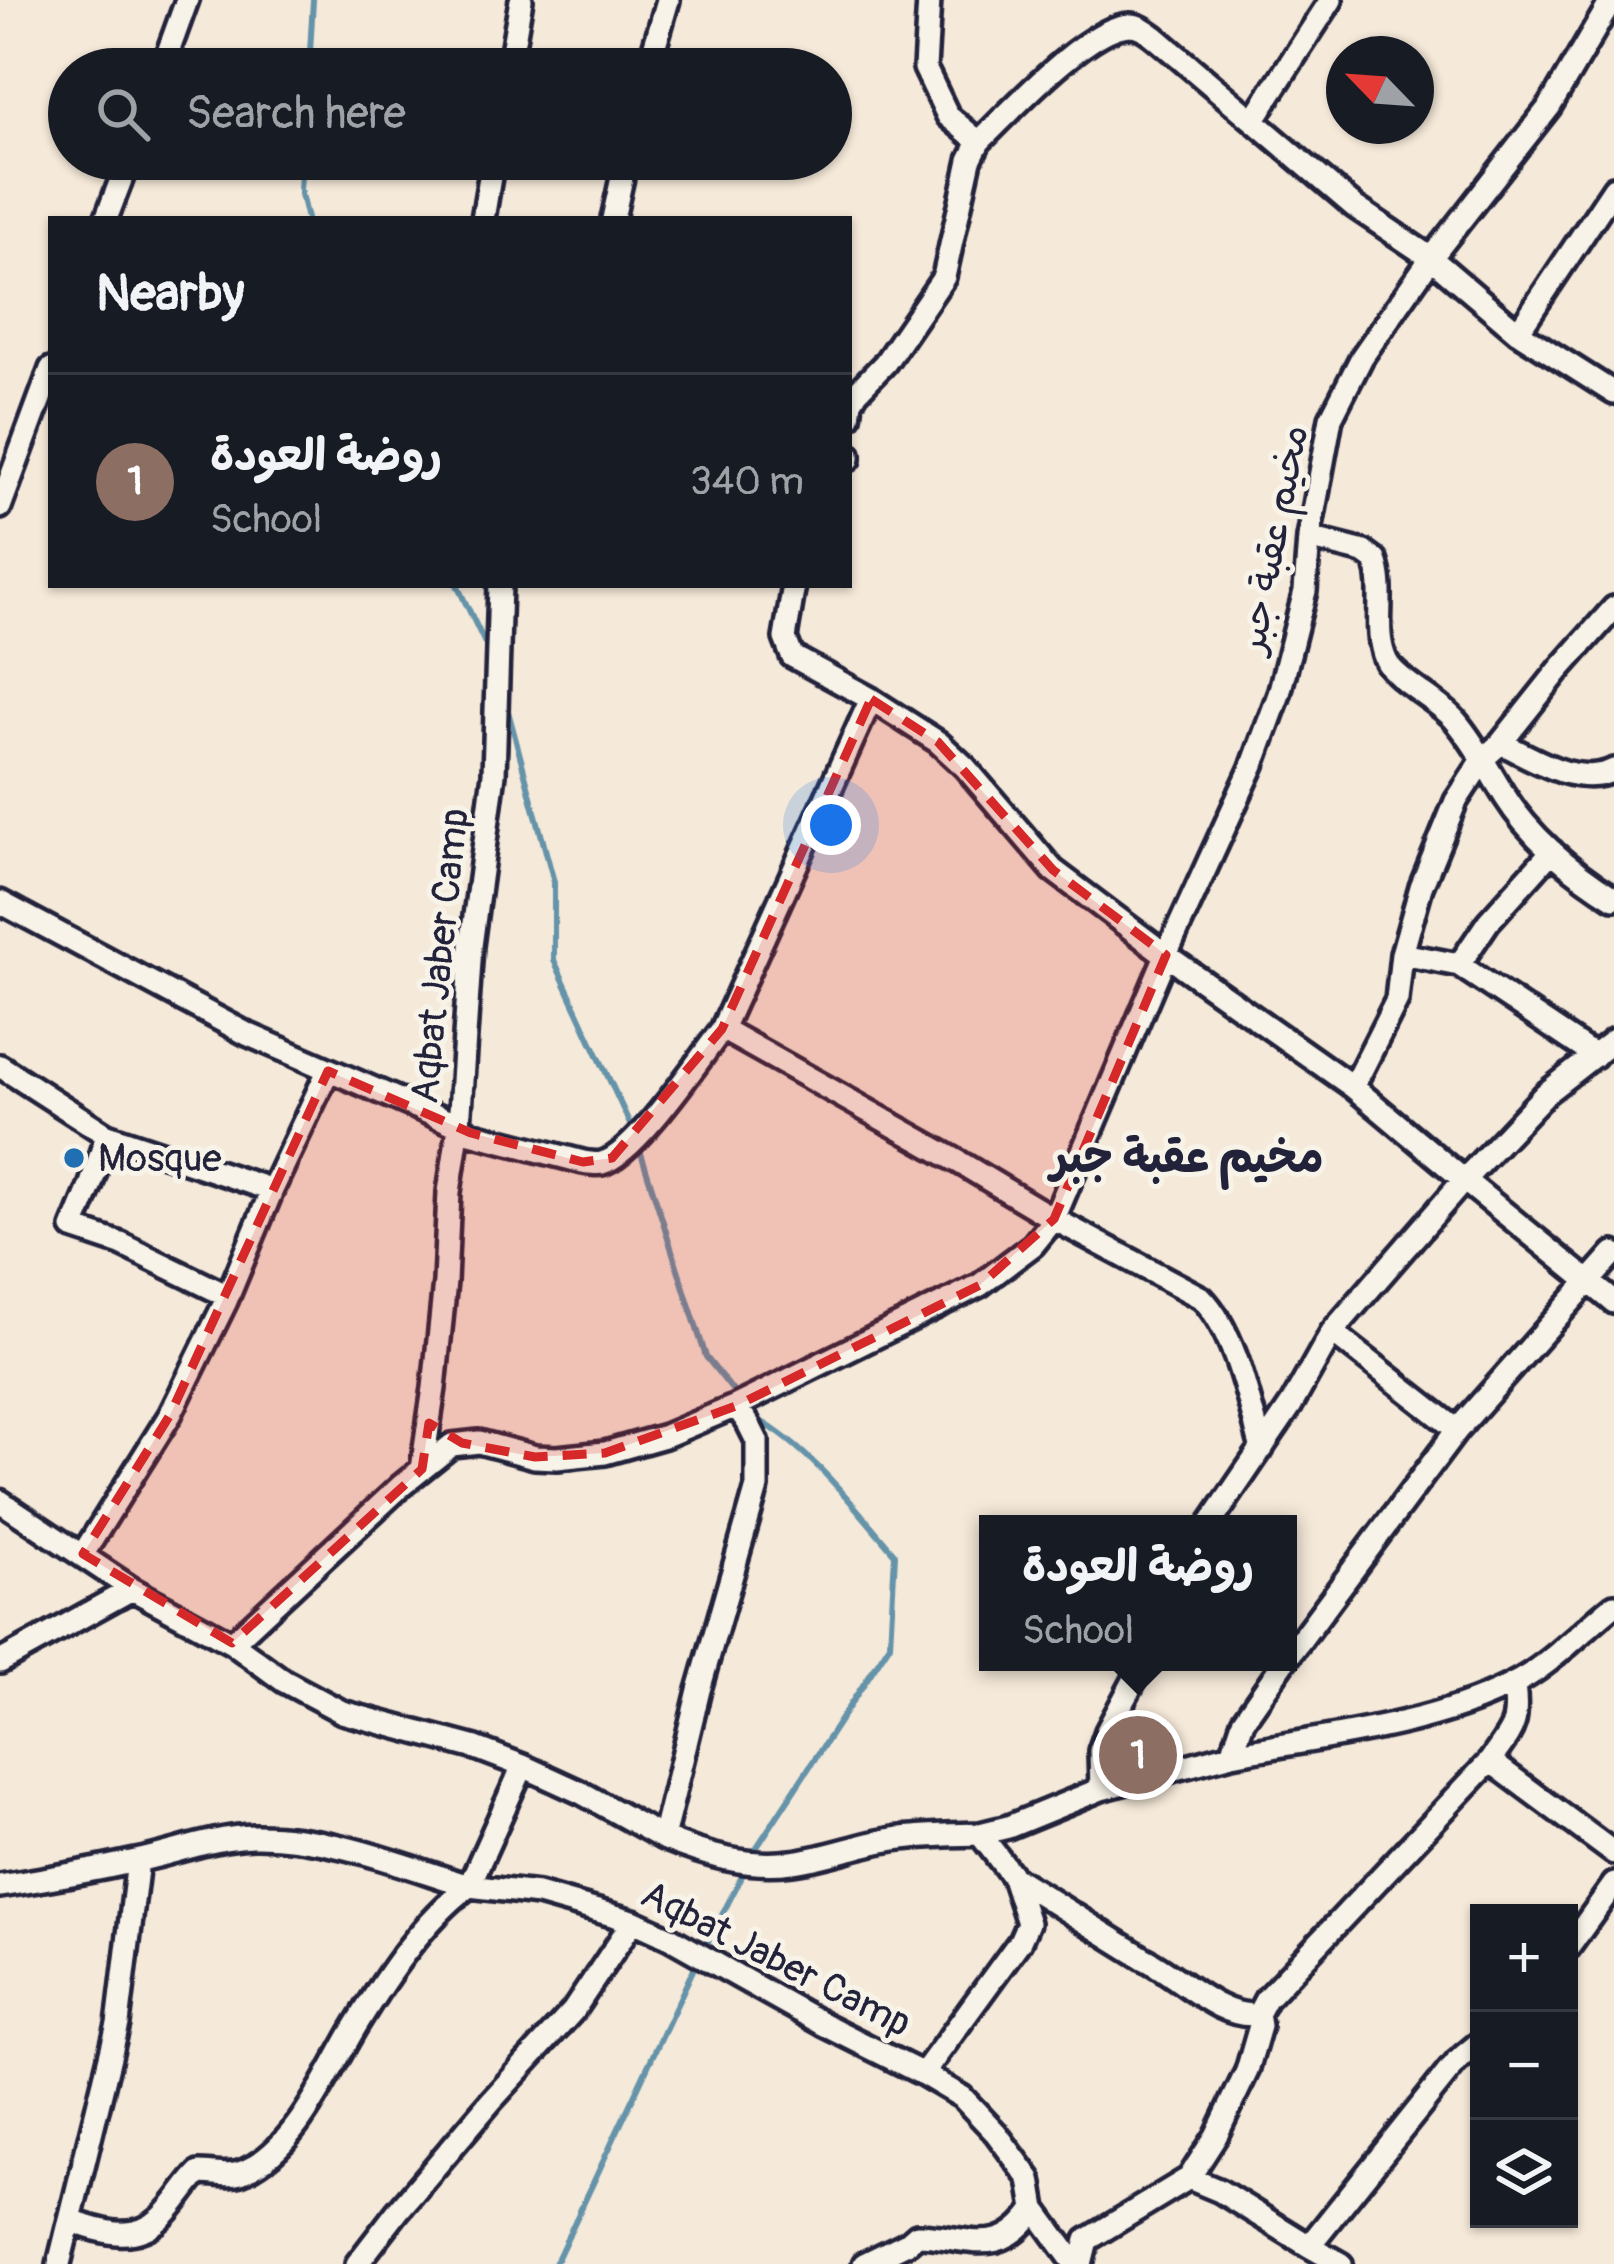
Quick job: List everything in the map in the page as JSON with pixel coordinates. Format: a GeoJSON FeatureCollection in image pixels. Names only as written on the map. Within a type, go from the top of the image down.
{"type":"FeatureCollection","features":[{"type":"Feature","properties":{"kind":"street"},"geometry":{"type":"LineString","coordinates":[[170,48],[188,0]]}},
{"type":"Feature","properties":{"kind":"street"},"geometry":{"type":"LineString","coordinates":[[512,48],[520,0]]}},
{"type":"Feature","properties":{"kind":"street"},"geometry":{"type":"LineString","coordinates":[[654,48],[668,0]]}},
{"type":"Feature","properties":{"kind":"street"},"geometry":{"type":"LineString","coordinates":[[929,0],[925,68],[948,116],[979,142]]}},
{"type":"Feature","properties":{"kind":"street"},"geometry":{"type":"LineString","coordinates":[[1254,119],[1331,0]]}},
{"type":"Feature","properties":{"kind":"street"},"geometry":{"type":"LineString","coordinates":[[1432,258],[1550,106],[1612,0]]}},
{"type":"Feature","properties":{"kind":"street"},"geometry":{"type":"LineString","coordinates":[[852,400],[885,363],[944,277],[970,160],[979,142],[1070,56],[1097,36],[1126,26],[1137,26],[1155,37],[1355,207],[1432,258],[1518,332],[1614,392]]}},
{"type":"Feature","properties":{"kind":"street"},"geometry":{"type":"LineString","coordinates":[[107,216],[121,180]]}},
{"type":"Feature","properties":{"kind":"street"},"geometry":{"type":"LineString","coordinates":[[484,216],[490,180]]}},
{"type":"Feature","properties":{"kind":"street"},"geometry":{"type":"LineString","coordinates":[[614,216],[621,180]]}},
{"type":"Feature","properties":{"kind":"street"},"geometry":{"type":"LineString","coordinates":[[1518,332],[1614,190]]}},
{"type":"Feature","properties":{"kind":"street","name":"مخيم عقبة جبر"},"geometry":{"type":"LineString","coordinates":[[1054,1219],[1265,736],[1305,591],[1325,439],[1339,400],[1362,357],[1432,258]]}},
{"type":"Feature","properties":{"kind":"street"},"geometry":{"type":"LineString","coordinates":[[0,507],[48,377]]}},
{"type":"Feature","properties":{"kind":"street"},"geometry":{"type":"LineString","coordinates":[[1309,538],[1364,552],[1375,560],[1381,640],[1389,667],[1493,751],[1581,778],[1614,770]]}},
{"type":"Feature","properties":{"kind":"street","name":"Aqbat Jaber Camp"},"geometry":{"type":"LineString","coordinates":[[500,588],[494,773],[471,946],[459,1126],[600,1164],[653,1121],[722,1029]]}},
{"type":"Feature","properties":{"kind":"street"},"geometry":{"type":"LineString","coordinates":[[793,588],[785,638],[792,656],[938,742],[1053,870],[1353,1088],[1614,1302]]}},
{"type":"Feature","properties":{"kind":"street"},"geometry":{"type":"LineString","coordinates":[[1353,1088],[1397,1000],[1402,954],[1434,850],[1456,801],[1614,608]]}},
{"type":"Feature","properties":{"kind":"street"},"geometry":{"type":"LineString","coordinates":[[871,699],[722,1029],[1212,1308],[1231,1349],[1262,1449]]}},
{"type":"Feature","properties":{"kind":"street"},"geometry":{"type":"LineString","coordinates":[[1493,751],[1507,800],[1552,851],[1614,898]]}},
{"type":"Feature","properties":{"kind":"street"},"geometry":{"type":"LineString","coordinates":[[1459,965],[1488,922],[1552,851]]}},
{"type":"Feature","properties":{"kind":"street"},"geometry":{"type":"LineString","coordinates":[[0,902],[248,1034],[459,1126],[422,1469]]}},
{"type":"Feature","properties":{"kind":"street"},"geometry":{"type":"LineString","coordinates":[[1402,954],[1459,965],[1595,1056]]}},
{"type":"Feature","properties":{"kind":"street"},"geometry":{"type":"LineString","coordinates":[[1216,1515],[1332,1332],[1545,1094],[1614,1040]]}},
{"type":"Feature","properties":{"kind":"street"},"geometry":{"type":"LineString","coordinates":[[0,1066],[107,1135],[272,1190]]}},
{"type":"Feature","properties":{"kind":"street"},"geometry":{"type":"LineString","coordinates":[[83,1554],[170,1415],[328,1071]]}},
{"type":"Feature","properties":{"kind":"street"},"geometry":{"type":"LineString","coordinates":[[107,1135],[73,1228],[121,1244],[228,1297]]}},
{"type":"Feature","properties":{"kind":"street"},"geometry":{"type":"LineString","coordinates":[[232,1643],[452,1445],[479,1442],[535,1457],[605,1453],[664,1436],[736,1406],[980,1285],[1033,1245],[1054,1219]]}},
{"type":"Feature","properties":{"kind":"street"},"geometry":{"type":"LineString","coordinates":[[1297,1644],[1457,1430],[1614,1253]]}},
{"type":"Feature","properties":{"kind":"street"},"geometry":{"type":"LineString","coordinates":[[1332,1332],[1457,1430]]}},
{"type":"Feature","properties":{"kind":"street"},"geometry":{"type":"LineString","coordinates":[[432,1405],[448,1435],[462,1443]]}},
{"type":"Feature","properties":{"kind":"street"},"geometry":{"type":"LineString","coordinates":[[663,1838],[757,1487],[757,1441],[736,1406]]}},
{"type":"Feature","properties":{"kind":"street","name":"Aqbat Jaber Camp"},"geometry":{"type":"LineString","coordinates":[[0,1501],[132,1588],[342,1712],[523,1766],[663,1838],[722,1858],[789,1863],[897,1838],[980,1834],[1013,1877],[1028,1923],[1020,1941],[923,2074],[633,1921],[538,1894],[469,1886],[351,1850],[278,1837],[222,1840],[0,1886]]}},
{"type":"Feature","properties":{"kind":"street"},"geometry":{"type":"LineString","coordinates":[[0,1662],[132,1588]]}},
{"type":"Feature","properties":{"kind":"street"},"geometry":{"type":"LineString","coordinates":[[980,1834],[1101,1789],[1232,1754],[1385,1727],[1436,1713],[1514,1684],[1614,1605]]}},
{"type":"Feature","properties":{"kind":"street"},"geometry":{"type":"LineString","coordinates":[[1101,1789],[1100,1751],[1139,1671]]}},
{"type":"Feature","properties":{"kind":"street"},"geometry":{"type":"LineString","coordinates":[[1232,1754],[1243,1721],[1278,1671]]}},
{"type":"Feature","properties":{"kind":"street"},"geometry":{"type":"LineString","coordinates":[[1078,2264],[1088,2240],[1189,2178],[1216,2136],[1247,2071],[1260,2026],[1258,2014],[1276,1985],[1490,1761],[1514,1725],[1514,1684]]}},
{"type":"Feature","properties":{"kind":"street"},"geometry":{"type":"LineString","coordinates":[[1490,1761],[1614,1853]]}},
{"type":"Feature","properties":{"kind":"street"},"geometry":{"type":"LineString","coordinates":[[70,2221],[126,2235],[143,2230],[161,2218],[199,2173],[230,2176],[246,2171],[283,2140],[314,2099],[390,1974],[451,1900],[469,1886],[523,1766]]}},
{"type":"Feature","properties":{"kind":"street"},"geometry":{"type":"LineString","coordinates":[[58,2264],[118,2024],[138,1861]]}},
{"type":"Feature","properties":{"kind":"street"},"geometry":{"type":"LineString","coordinates":[[1013,1877],[1167,1970],[1213,2004],[1245,2017],[1258,2014]]}},
{"type":"Feature","properties":{"kind":"street"},"geometry":{"type":"LineString","coordinates":[[1578,1934],[1614,1884]]}},
{"type":"Feature","properties":{"kind":"street"},"geometry":{"type":"LineString","coordinates":[[358,2264],[491,2101],[573,2011],[633,1921]]}},
{"type":"Feature","properties":{"kind":"street"},"geometry":{"type":"LineString","coordinates":[[1309,2246],[1470,2050]]}},
{"type":"Feature","properties":{"kind":"street"},"geometry":{"type":"LineString","coordinates":[[923,2074],[962,2097],[996,2133],[1030,2180],[1036,2209],[1078,2264]]}},
{"type":"Feature","properties":{"kind":"street"},"geometry":{"type":"LineString","coordinates":[[1189,2178],[1220,2191],[1340,2264]]}},
{"type":"Feature","properties":{"kind":"street"},"geometry":{"type":"LineString","coordinates":[[864,2264],[917,2235],[974,2242],[1003,2238],[1024,2226],[1036,2209]]}},
{"type":"Feature","properties":{"kind":"highlighted area"},"geometry":{"type":"Polygon","coordinates":[[[871,699],[938,742],[1053,870],[1166,955],[1054,1219],[980,1285],[736,1406],[605,1453],[535,1457],[462,1443],[429,1423],[422,1469],[232,1643],[83,1554],[170,1415],[328,1071],[471,1133],[583,1162],[612,1158],[722,1029],[871,699]]]}},
{"type":"Feature","properties":{"kind":"waterway"},"geometry":{"type":"LineString","coordinates":[[310,48],[313,0]]}},
{"type":"Feature","properties":{"kind":"waterway"},"geometry":{"type":"LineString","coordinates":[[301,180],[306,216]]}},
{"type":"Feature","properties":{"kind":"waterway"},"geometry":{"type":"LineString","coordinates":[[458,588],[490,654]]}},
{"type":"Feature","properties":{"kind":"waterway"},"geometry":{"type":"LineString","coordinates":[[508,711],[554,882],[554,960],[634,1133]]}},
{"type":"Feature","properties":{"kind":"waterway"},"geometry":{"type":"LineString","coordinates":[[641,1153],[706,1357],[733,1391]]}},
{"type":"Feature","properties":{"kind":"waterway"},"geometry":{"type":"LineString","coordinates":[[754,1417],[813,1461],[895,1554],[890,1644],[757,1847]]}},
{"type":"Feature","properties":{"kind":"waterway"},"geometry":{"type":"LineString","coordinates":[[708,1942],[742,1876]]}},
{"type":"Feature","properties":{"kind":"waterway"},"geometry":{"type":"LineString","coordinates":[[555,2264],[693,1970]]}},
{"type":"Feature","properties":{"kind":"place","name":"Mosque"},"geometry":{"type":"Point","coordinates":[74,1158]}},
{"type":"Feature","properties":{"kind":"place","name":"روضة العودة"},"geometry":{"type":"Point","coordinates":[1138,1755]}},
{"type":"Feature","properties":{"kind":"district","name":"مخيم عقبة جبر"},"geometry":{"type":"Point","coordinates":[1187,1158]}}]}
